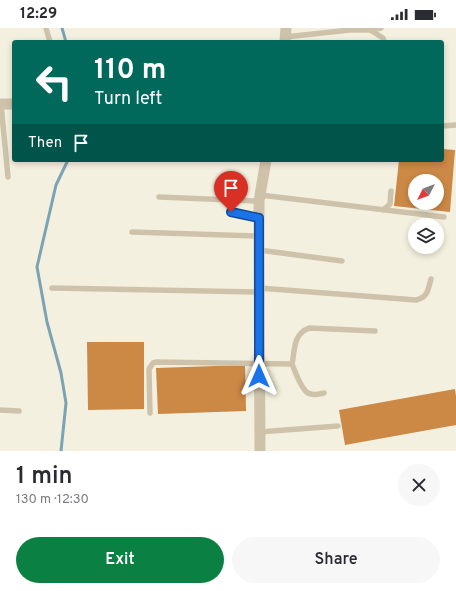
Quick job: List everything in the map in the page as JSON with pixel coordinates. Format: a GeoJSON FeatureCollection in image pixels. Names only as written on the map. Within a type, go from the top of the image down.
{"type":"FeatureCollection","features":[{"type":"Feature","properties":{"kind":"street"},"geometry":{"type":"LineString","coordinates":[[1,104],[12,104]]}},
{"type":"Feature","properties":{"kind":"street"},"geometry":{"type":"LineString","coordinates":[[260,451],[259,218],[260,198],[266,162]]}},
{"type":"Feature","properties":{"kind":"lane"},"geometry":{"type":"LineString","coordinates":[[46,28],[49,40]]}},
{"type":"Feature","properties":{"kind":"lane"},"geometry":{"type":"LineString","coordinates":[[285,36],[350,29],[370,30],[381,28]]}},
{"type":"Feature","properties":{"kind":"lane"},"geometry":{"type":"LineString","coordinates":[[370,30],[383,38],[384,40]]}},
{"type":"Feature","properties":{"kind":"lane"},"geometry":{"type":"LineString","coordinates":[[1,104],[8,177]]}},
{"type":"Feature","properties":{"kind":"lane"},"geometry":{"type":"LineString","coordinates":[[444,126],[456,125]]}},
{"type":"Feature","properties":{"kind":"lane"},"geometry":{"type":"LineString","coordinates":[[383,210],[390,204],[391,190]]}},
{"type":"Feature","properties":{"kind":"lane"},"geometry":{"type":"LineString","coordinates":[[159,197],[260,198],[444,217]]}},
{"type":"Feature","properties":{"kind":"lane"},"geometry":{"type":"LineString","coordinates":[[231,212],[259,218]]}},
{"type":"Feature","properties":{"kind":"lane"},"geometry":{"type":"LineString","coordinates":[[132,232],[259,236]]}},
{"type":"Feature","properties":{"kind":"lane"},"geometry":{"type":"LineString","coordinates":[[259,250],[342,261]]}},
{"type":"Feature","properties":{"kind":"lane"},"geometry":{"type":"LineString","coordinates":[[52,288],[259,290],[416,300],[423,298],[427,294],[431,279]]}},
{"type":"Feature","properties":{"kind":"lane"},"geometry":{"type":"LineString","coordinates":[[324,393],[315,395],[308,393],[301,384],[292,364],[297,337],[302,331],[309,328],[375,331]]}},
{"type":"Feature","properties":{"kind":"lane"},"geometry":{"type":"LineString","coordinates":[[150,413],[149,369],[153,363],[292,364]]}},
{"type":"Feature","properties":{"kind":"lane"},"geometry":{"type":"LineString","coordinates":[[0,410],[19,411]]}},
{"type":"Feature","properties":{"kind":"lane"},"geometry":{"type":"LineString","coordinates":[[260,432],[338,426]]}},
{"type":"Feature","properties":{"kind":"building"},"geometry":{"type":"Polygon","coordinates":[[[444,149],[455,150],[450,212],[431,210],[444,210],[444,174],[408,174],[408,208],[394,206],[399,162],[444,162],[444,149]]]}},
{"type":"Feature","properties":{"kind":"building"},"geometry":{"type":"Polygon","coordinates":[[[87,342],[144,342],[144,409],[88,410],[87,342]]]}},
{"type":"Feature","properties":{"kind":"building"},"geometry":{"type":"Polygon","coordinates":[[[245,365],[246,411],[158,414],[156,368],[245,365]]]}},
{"type":"Feature","properties":{"kind":"building"},"geometry":{"type":"Polygon","coordinates":[[[455,389],[456,425],[345,445],[339,410],[455,389]]]}},
{"type":"Feature","properties":{"kind":"waterway"},"geometry":{"type":"LineString","coordinates":[[62,28],[65,40]]}},
{"type":"Feature","properties":{"kind":"waterway"},"geometry":{"type":"LineString","coordinates":[[61,451],[66,403],[61,373],[47,322],[37,267],[56,185],[67,162]]}},
{"type":"Feature","properties":{"kind":"route"},"geometry":{"type":"LineString","coordinates":[[231,212],[259,218],[259,376]]}}]}
